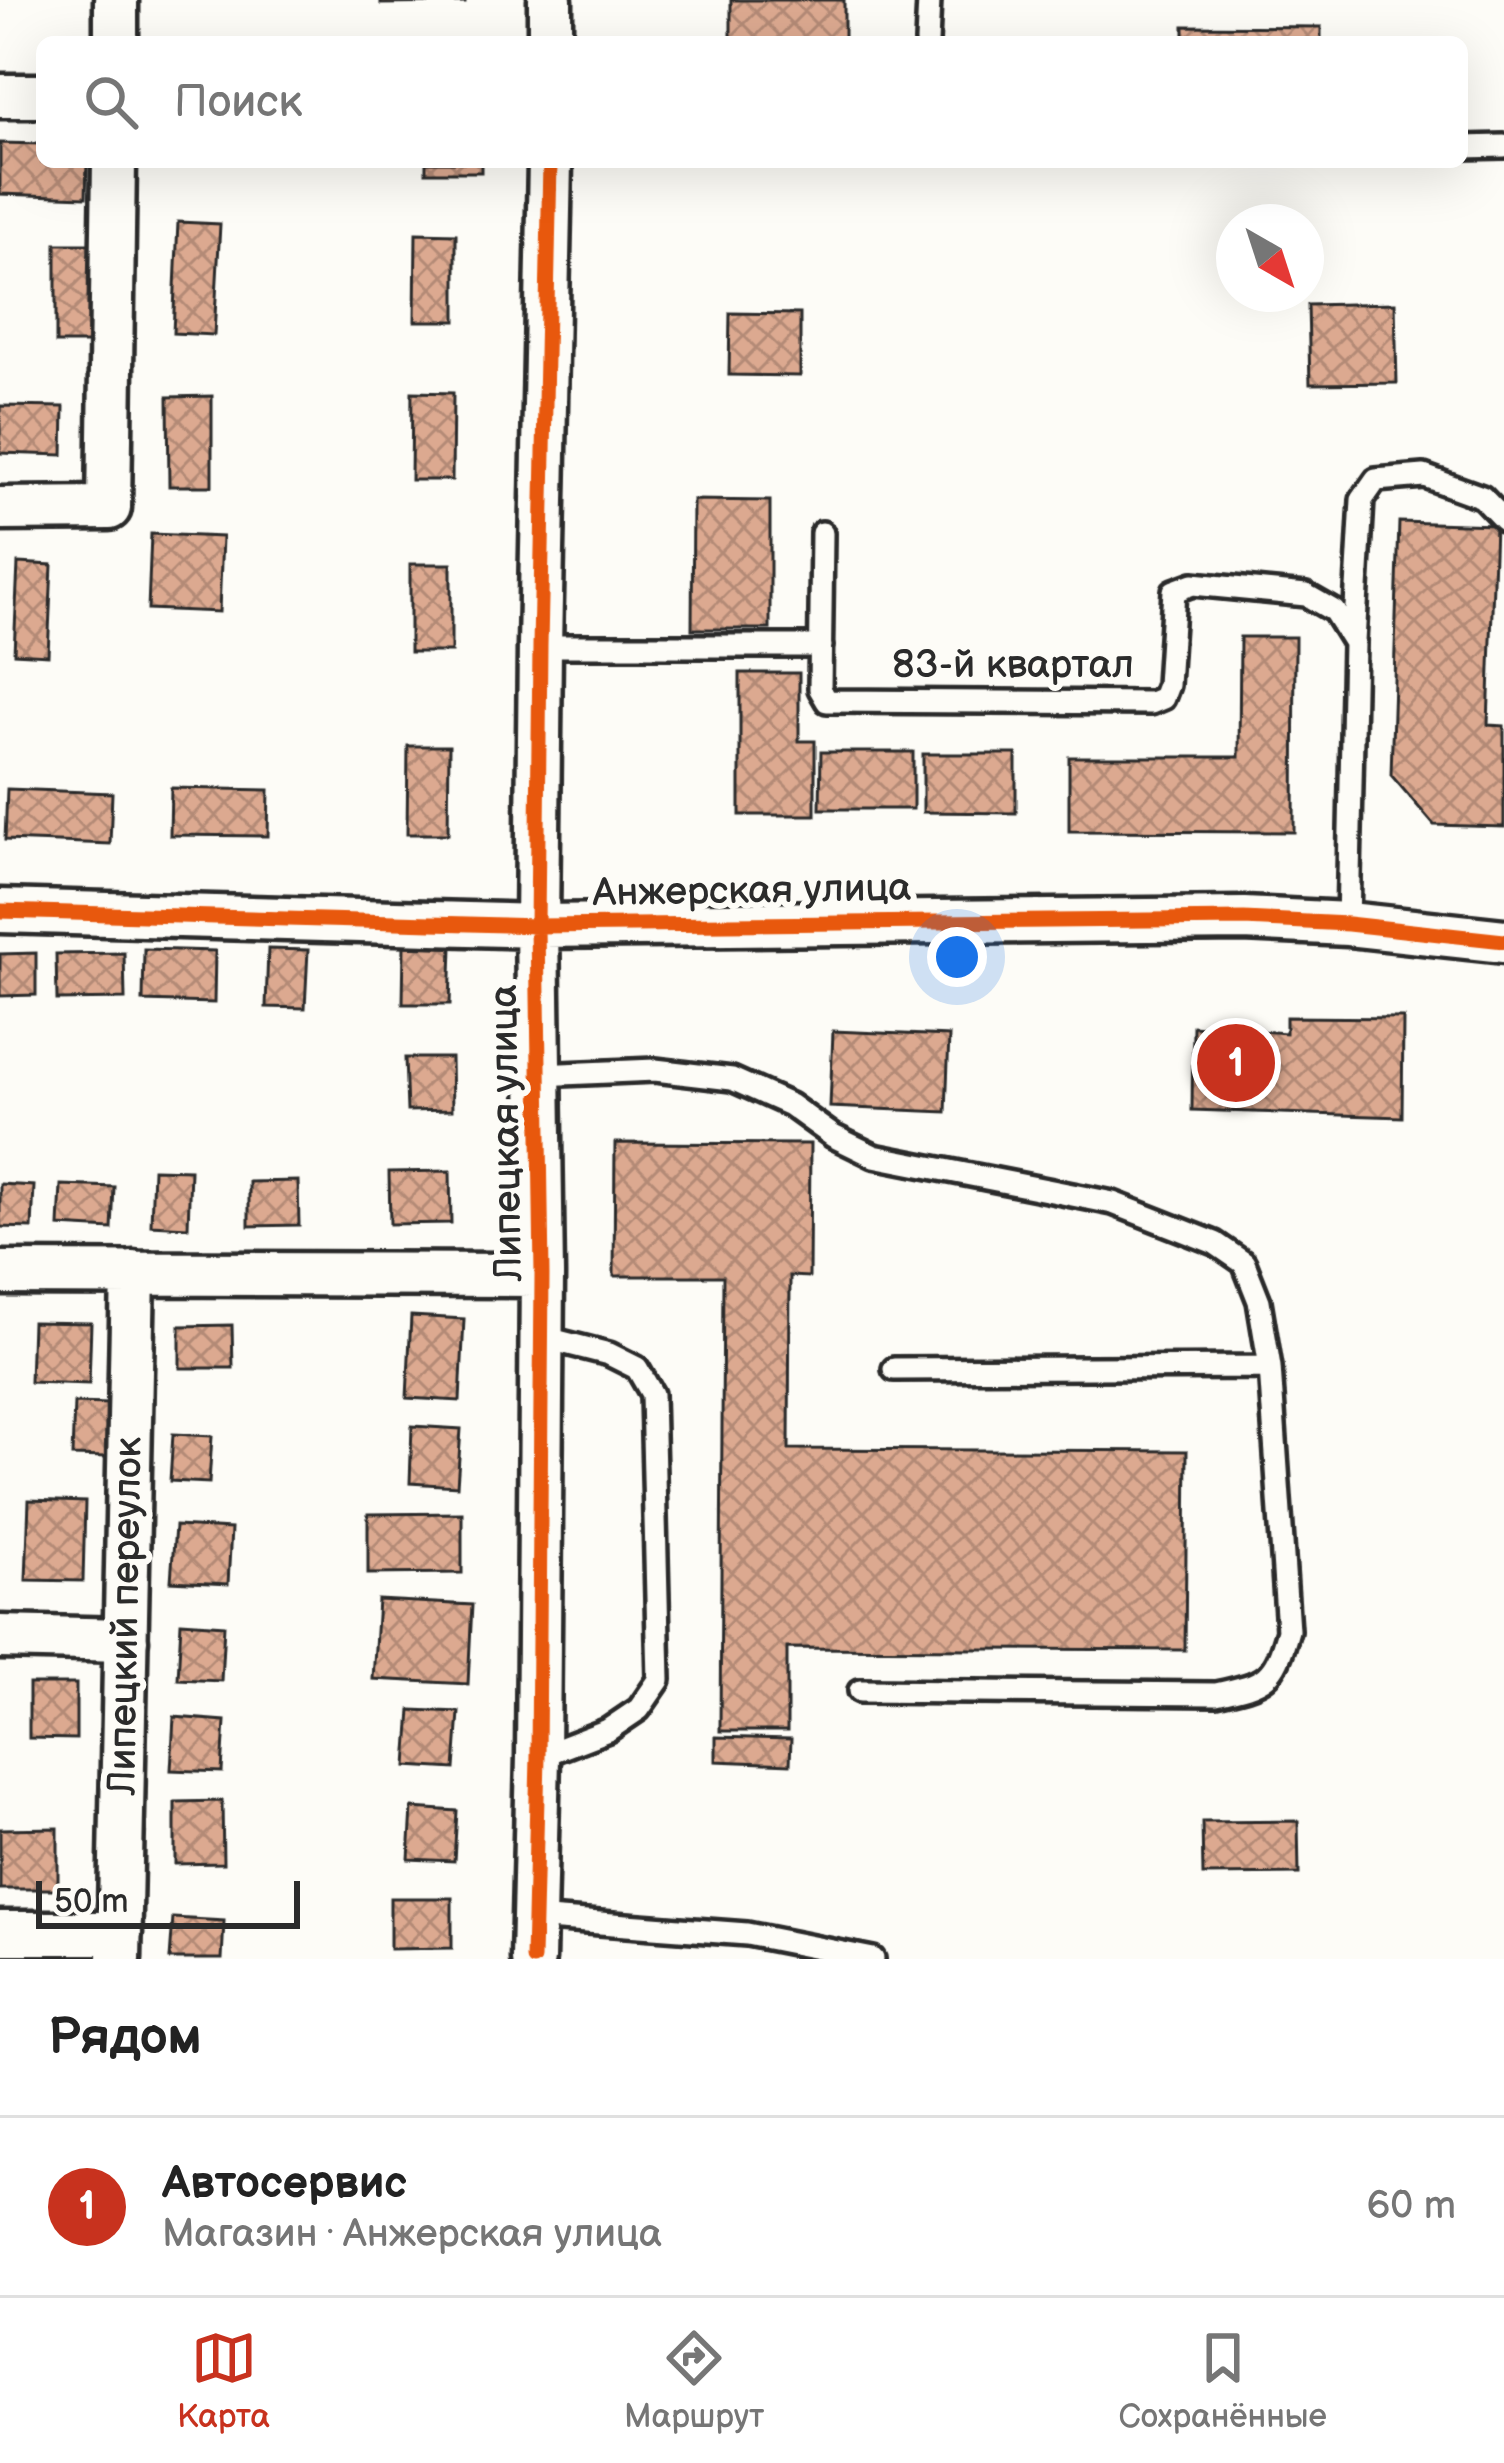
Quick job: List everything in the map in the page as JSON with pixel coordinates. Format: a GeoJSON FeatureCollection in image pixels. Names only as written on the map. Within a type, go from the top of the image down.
{"type":"FeatureCollection","features":[{"type":"Feature","properties":{"kind":"street"},"geometry":{"type":"LineString","coordinates":[[116,0],[116,36]]}},
{"type":"Feature","properties":{"kind":"street"},"geometry":{"type":"LineString","coordinates":[[550,0],[550,36]]}},
{"type":"Feature","properties":{"kind":"street"},"geometry":{"type":"LineString","coordinates":[[0,96],[36,96]]}},
{"type":"Feature","properties":{"kind":"street"},"geometry":{"type":"LineString","coordinates":[[0,509],[109,508],[114,168]]}},
{"type":"Feature","properties":{"kind":"street","name":"Липецкая улица"},"geometry":{"type":"LineString","coordinates":[[533,1938],[542,1336],[537,926],[550,168]]}},
{"type":"Feature","properties":{"kind":"street","name":"Анжерская улица"},"geometry":{"type":"LineString","coordinates":[[0,911],[537,926],[1244,919],[1348,924],[1504,941]]}},
{"type":"Feature","properties":{"kind":"street"},"geometry":{"type":"LineString","coordinates":[[0,1273],[542,1275]]}},
{"type":"Feature","properties":{"kind":"street","name":"Липецкий переулок"},"geometry":{"type":"LineString","coordinates":[[119,1946],[134,1273]]}},
{"type":"Feature","properties":{"kind":"street"},"geometry":{"type":"LineString","coordinates":[[0,1637],[126,1640]]}},
{"type":"Feature","properties":{"kind":"street"},"geometry":{"type":"LineString","coordinates":[[0,1934],[119,1946]]}},
{"type":"Feature","properties":{"kind":"lane"},"geometry":{"type":"LineString","coordinates":[[927,36],[928,0]]}},
{"type":"Feature","properties":{"kind":"lane"},"geometry":{"type":"LineString","coordinates":[[1468,147],[1504,146]]}},
{"type":"Feature","properties":{"kind":"lane"},"geometry":{"type":"LineString","coordinates":[[1348,924],[1362,500],[1376,480],[1424,476],[1482,497],[1504,520]]}},
{"type":"Feature","properties":{"kind":"lane","name":"83-й квартал"},"geometry":{"type":"LineString","coordinates":[[822,533],[820,688],[827,701],[1151,703],[1163,698],[1168,685],[1174,591],[1193,584],[1306,595],[1334,611],[1354,643]]}},
{"type":"Feature","properties":{"kind":"lane"},"geometry":{"type":"LineString","coordinates":[[540,646],[820,646]]}},
{"type":"Feature","properties":{"kind":"lane"},"geometry":{"type":"LineString","coordinates":[[539,1075],[655,1070],[732,1078],[790,1105],[832,1136],[874,1156],[1113,1204],[1215,1243],[1244,1264],[1259,1301],[1270,1367],[1288,1630],[1278,1666],[1255,1686],[1216,1694],[860,1691]]}},
{"type":"Feature","properties":{"kind":"lane"},"geometry":{"type":"LineString","coordinates":[[538,1757],[608,1730],[639,1709],[658,1680],[652,1394],[637,1368],[609,1354],[542,1336]]}},
{"type":"Feature","properties":{"kind":"lane"},"geometry":{"type":"LineString","coordinates":[[894,1369],[1270,1367]]}},
{"type":"Feature","properties":{"kind":"lane"},"geometry":{"type":"LineString","coordinates":[[533,1938],[747,1934],[873,1959]]}},
{"type":"Feature","properties":{"kind":"building"},"geometry":{"type":"Polygon","coordinates":[[[381,0],[465,0],[465,3],[381,4],[381,0]]]}},
{"type":"Feature","properties":{"kind":"building"},"geometry":{"type":"Polygon","coordinates":[[[731,0],[844,0],[844,36],[731,36],[731,0]]]}},
{"type":"Feature","properties":{"kind":"building"},"geometry":{"type":"Polygon","coordinates":[[[1184,26],[1321,27],[1321,36],[1184,36],[1184,26]]]}},
{"type":"Feature","properties":{"kind":"building"},"geometry":{"type":"Polygon","coordinates":[[[0,143],[36,144],[36,168],[87,168],[86,197],[0,194],[0,143]]]}},
{"type":"Feature","properties":{"kind":"building"},"geometry":{"type":"Polygon","coordinates":[[[426,168],[481,168],[481,172],[426,172],[426,168]]]}},
{"type":"Feature","properties":{"kind":"building"},"geometry":{"type":"Polygon","coordinates":[[[178,222],[220,224],[214,335],[173,333],[178,222]]]}},
{"type":"Feature","properties":{"kind":"building"},"geometry":{"type":"Polygon","coordinates":[[[416,233],[456,234],[456,321],[415,321],[416,233]]]}},
{"type":"Feature","properties":{"kind":"building"},"geometry":{"type":"Polygon","coordinates":[[[56,244],[94,244],[94,343],[56,343],[56,244]]]}},
{"type":"Feature","properties":{"kind":"building"},"geometry":{"type":"Polygon","coordinates":[[[1395,303],[1397,383],[1310,384],[1308,312],[1324,312],[1324,305],[1395,303]]]}},
{"type":"Feature","properties":{"kind":"building"},"geometry":{"type":"Polygon","coordinates":[[[730,313],[800,314],[800,376],[729,375],[730,313]]]}},
{"type":"Feature","properties":{"kind":"building"},"geometry":{"type":"Polygon","coordinates":[[[412,392],[453,393],[452,480],[411,480],[412,392]]]}},
{"type":"Feature","properties":{"kind":"building"},"geometry":{"type":"Polygon","coordinates":[[[212,396],[212,486],[169,486],[168,397],[212,396]]]}},
{"type":"Feature","properties":{"kind":"building"},"geometry":{"type":"Polygon","coordinates":[[[0,406],[64,407],[63,455],[0,453],[0,406]]]}},
{"type":"Feature","properties":{"kind":"building"},"geometry":{"type":"Polygon","coordinates":[[[693,500],[770,501],[770,629],[692,629],[693,500]]]}},
{"type":"Feature","properties":{"kind":"building"},"geometry":{"type":"Polygon","coordinates":[[[1399,522],[1495,525],[1488,725],[1504,726],[1504,827],[1434,825],[1391,775],[1399,522]]]}},
{"type":"Feature","properties":{"kind":"building"},"geometry":{"type":"Polygon","coordinates":[[[151,534],[222,537],[219,612],[148,609],[151,534]]]}},
{"type":"Feature","properties":{"kind":"building"},"geometry":{"type":"Polygon","coordinates":[[[18,563],[52,565],[48,655],[14,653],[18,563]]]}},
{"type":"Feature","properties":{"kind":"building"},"geometry":{"type":"Polygon","coordinates":[[[410,564],[451,564],[451,652],[410,652],[410,564]]]}},
{"type":"Feature","properties":{"kind":"building"},"geometry":{"type":"Polygon","coordinates":[[[1240,637],[1295,637],[1294,832],[1069,831],[1069,757],[1239,757],[1240,637]]]}},
{"type":"Feature","properties":{"kind":"building"},"geometry":{"type":"Polygon","coordinates":[[[740,673],[799,673],[799,741],[815,741],[815,815],[740,815],[740,673]]]}},
{"type":"Feature","properties":{"kind":"building"},"geometry":{"type":"Polygon","coordinates":[[[408,746],[449,746],[448,834],[407,834],[408,746]]]}},
{"type":"Feature","properties":{"kind":"building"},"geometry":{"type":"Polygon","coordinates":[[[821,752],[913,752],[913,809],[820,809],[821,752]]]}},
{"type":"Feature","properties":{"kind":"building"},"geometry":{"type":"Polygon","coordinates":[[[923,754],[1016,754],[1016,813],[923,812],[923,754]]]}},
{"type":"Feature","properties":{"kind":"building"},"geometry":{"type":"Polygon","coordinates":[[[171,788],[269,790],[268,836],[170,835],[171,788]]]}},
{"type":"Feature","properties":{"kind":"building"},"geometry":{"type":"Polygon","coordinates":[[[7,789],[112,793],[110,844],[5,840],[7,789]]]}},
{"type":"Feature","properties":{"kind":"building"},"geometry":{"type":"Polygon","coordinates":[[[404,946],[452,947],[450,1004],[403,1004],[404,946]]]}},
{"type":"Feature","properties":{"kind":"building"},"geometry":{"type":"Polygon","coordinates":[[[144,949],[215,951],[214,1003],[143,1001],[144,949]]]}},
{"type":"Feature","properties":{"kind":"building"},"geometry":{"type":"Polygon","coordinates":[[[268,949],[308,950],[305,1008],[266,1007],[268,949]]]}},
{"type":"Feature","properties":{"kind":"building"},"geometry":{"type":"Polygon","coordinates":[[[36,953],[36,995],[0,996],[0,954],[36,953]]]}},
{"type":"Feature","properties":{"kind":"building"},"geometry":{"type":"Polygon","coordinates":[[[124,953],[125,999],[57,1000],[56,954],[124,953]]]}},
{"type":"Feature","properties":{"kind":"building"},"geometry":{"type":"Polygon","coordinates":[[[1286,1017],[1403,1018],[1402,1117],[1192,1110],[1193,1026],[1286,1033],[1286,1017]]]}},
{"type":"Feature","properties":{"kind":"building"},"geometry":{"type":"Polygon","coordinates":[[[833,1031],[949,1036],[946,1112],[830,1107],[833,1031]]]}},
{"type":"Feature","properties":{"kind":"building"},"geometry":{"type":"Polygon","coordinates":[[[405,1058],[451,1058],[452,1110],[407,1111],[405,1058]]]}},
{"type":"Feature","properties":{"kind":"building"},"geometry":{"type":"Polygon","coordinates":[[[615,1143],[810,1144],[809,1277],[790,1276],[789,1449],[1187,1451],[1185,1650],[787,1648],[787,1731],[720,1731],[723,1276],[614,1276],[615,1143]]]}},
{"type":"Feature","properties":{"kind":"building"},"geometry":{"type":"Polygon","coordinates":[[[153,1169],[190,1170],[188,1227],[151,1225],[153,1169]]]}},
{"type":"Feature","properties":{"kind":"building"},"geometry":{"type":"Polygon","coordinates":[[[450,1171],[451,1223],[390,1224],[389,1172],[450,1171]]]}},
{"type":"Feature","properties":{"kind":"building"},"geometry":{"type":"Polygon","coordinates":[[[298,1181],[299,1225],[249,1226],[249,1182],[298,1181]]]}},
{"type":"Feature","properties":{"kind":"building"},"geometry":{"type":"Polygon","coordinates":[[[0,1184],[34,1186],[32,1228],[0,1227],[0,1184]]]}},
{"type":"Feature","properties":{"kind":"building"},"geometry":{"type":"Polygon","coordinates":[[[61,1185],[114,1187],[112,1229],[59,1226],[61,1185]]]}},
{"type":"Feature","properties":{"kind":"building"},"geometry":{"type":"Polygon","coordinates":[[[411,1316],[464,1319],[460,1401],[407,1398],[411,1316]]]}},
{"type":"Feature","properties":{"kind":"building"},"geometry":{"type":"Polygon","coordinates":[[[32,1322],[91,1323],[89,1384],[30,1382],[32,1322]]]}},
{"type":"Feature","properties":{"kind":"building"},"geometry":{"type":"Polygon","coordinates":[[[232,1325],[233,1368],[180,1368],[180,1326],[232,1325]]]}},
{"type":"Feature","properties":{"kind":"building"},"geometry":{"type":"Polygon","coordinates":[[[74,1403],[108,1404],[107,1457],[72,1456],[74,1403]]]}},
{"type":"Feature","properties":{"kind":"building"},"geometry":{"type":"Polygon","coordinates":[[[412,1426],[461,1429],[457,1486],[410,1483],[412,1426]]]}},
{"type":"Feature","properties":{"kind":"building"},"geometry":{"type":"Polygon","coordinates":[[[173,1434],[212,1436],[209,1483],[170,1481],[173,1434]]]}},
{"type":"Feature","properties":{"kind":"building"},"geometry":{"type":"Polygon","coordinates":[[[29,1500],[85,1502],[83,1581],[26,1580],[29,1500]]]}},
{"type":"Feature","properties":{"kind":"building"},"geometry":{"type":"Polygon","coordinates":[[[462,1513],[462,1573],[368,1574],[368,1514],[462,1513]]]}},
{"type":"Feature","properties":{"kind":"building"},"geometry":{"type":"Polygon","coordinates":[[[175,1526],[231,1529],[228,1584],[171,1581],[175,1526]]]}},
{"type":"Feature","properties":{"kind":"building"},"geometry":{"type":"Polygon","coordinates":[[[378,1600],[472,1605],[468,1684],[373,1679],[378,1600]]]}},
{"type":"Feature","properties":{"kind":"building"},"geometry":{"type":"Polygon","coordinates":[[[181,1622],[224,1625],[221,1681],[178,1679],[181,1622]]]}},
{"type":"Feature","properties":{"kind":"building"},"geometry":{"type":"Polygon","coordinates":[[[29,1684],[76,1684],[76,1739],[29,1738],[29,1684]]]}},
{"type":"Feature","properties":{"kind":"building"},"geometry":{"type":"Polygon","coordinates":[[[411,1710],[459,1712],[455,1769],[407,1766],[411,1710]]]}},
{"type":"Feature","properties":{"kind":"building"},"geometry":{"type":"Polygon","coordinates":[[[174,1717],[225,1721],[222,1772],[171,1770],[174,1717]]]}},
{"type":"Feature","properties":{"kind":"building"},"geometry":{"type":"Polygon","coordinates":[[[716,1737],[791,1739],[790,1764],[716,1761],[716,1737]]]}},
{"type":"Feature","properties":{"kind":"building"},"geometry":{"type":"Polygon","coordinates":[[[222,1801],[223,1863],[175,1864],[175,1802],[222,1801]]]}},
{"type":"Feature","properties":{"kind":"building"},"geometry":{"type":"Polygon","coordinates":[[[412,1808],[457,1811],[454,1861],[409,1859],[412,1808]]]}},
{"type":"Feature","properties":{"kind":"building"},"geometry":{"type":"Polygon","coordinates":[[[1298,1821],[1299,1874],[1203,1875],[1202,1822],[1298,1821]]]}},
{"type":"Feature","properties":{"kind":"building"},"geometry":{"type":"Polygon","coordinates":[[[58,1828],[58,1889],[0,1889],[0,1829],[58,1828]]]}},
{"type":"Feature","properties":{"kind":"building"},"geometry":{"type":"Polygon","coordinates":[[[390,1898],[452,1898],[452,1948],[390,1949],[390,1898]]]}},
{"type":"Feature","properties":{"kind":"building"},"geometry":{"type":"Polygon","coordinates":[[[173,1918],[224,1921],[222,1959],[170,1959],[173,1918]]]}},
{"type":"Feature","properties":{"kind":"cycle path"},"geometry":{"type":"LineString","coordinates":[[533,1959],[542,1275],[537,926],[550,168]]}},
{"type":"Feature","properties":{"kind":"cycle path"},"geometry":{"type":"LineString","coordinates":[[0,911],[537,926],[1244,919],[1348,924],[1504,941]]}},
{"type":"Feature","properties":{"kind":"place","name":"Автосервис"},"geometry":{"type":"Point","coordinates":[1236,1063]}}]}
